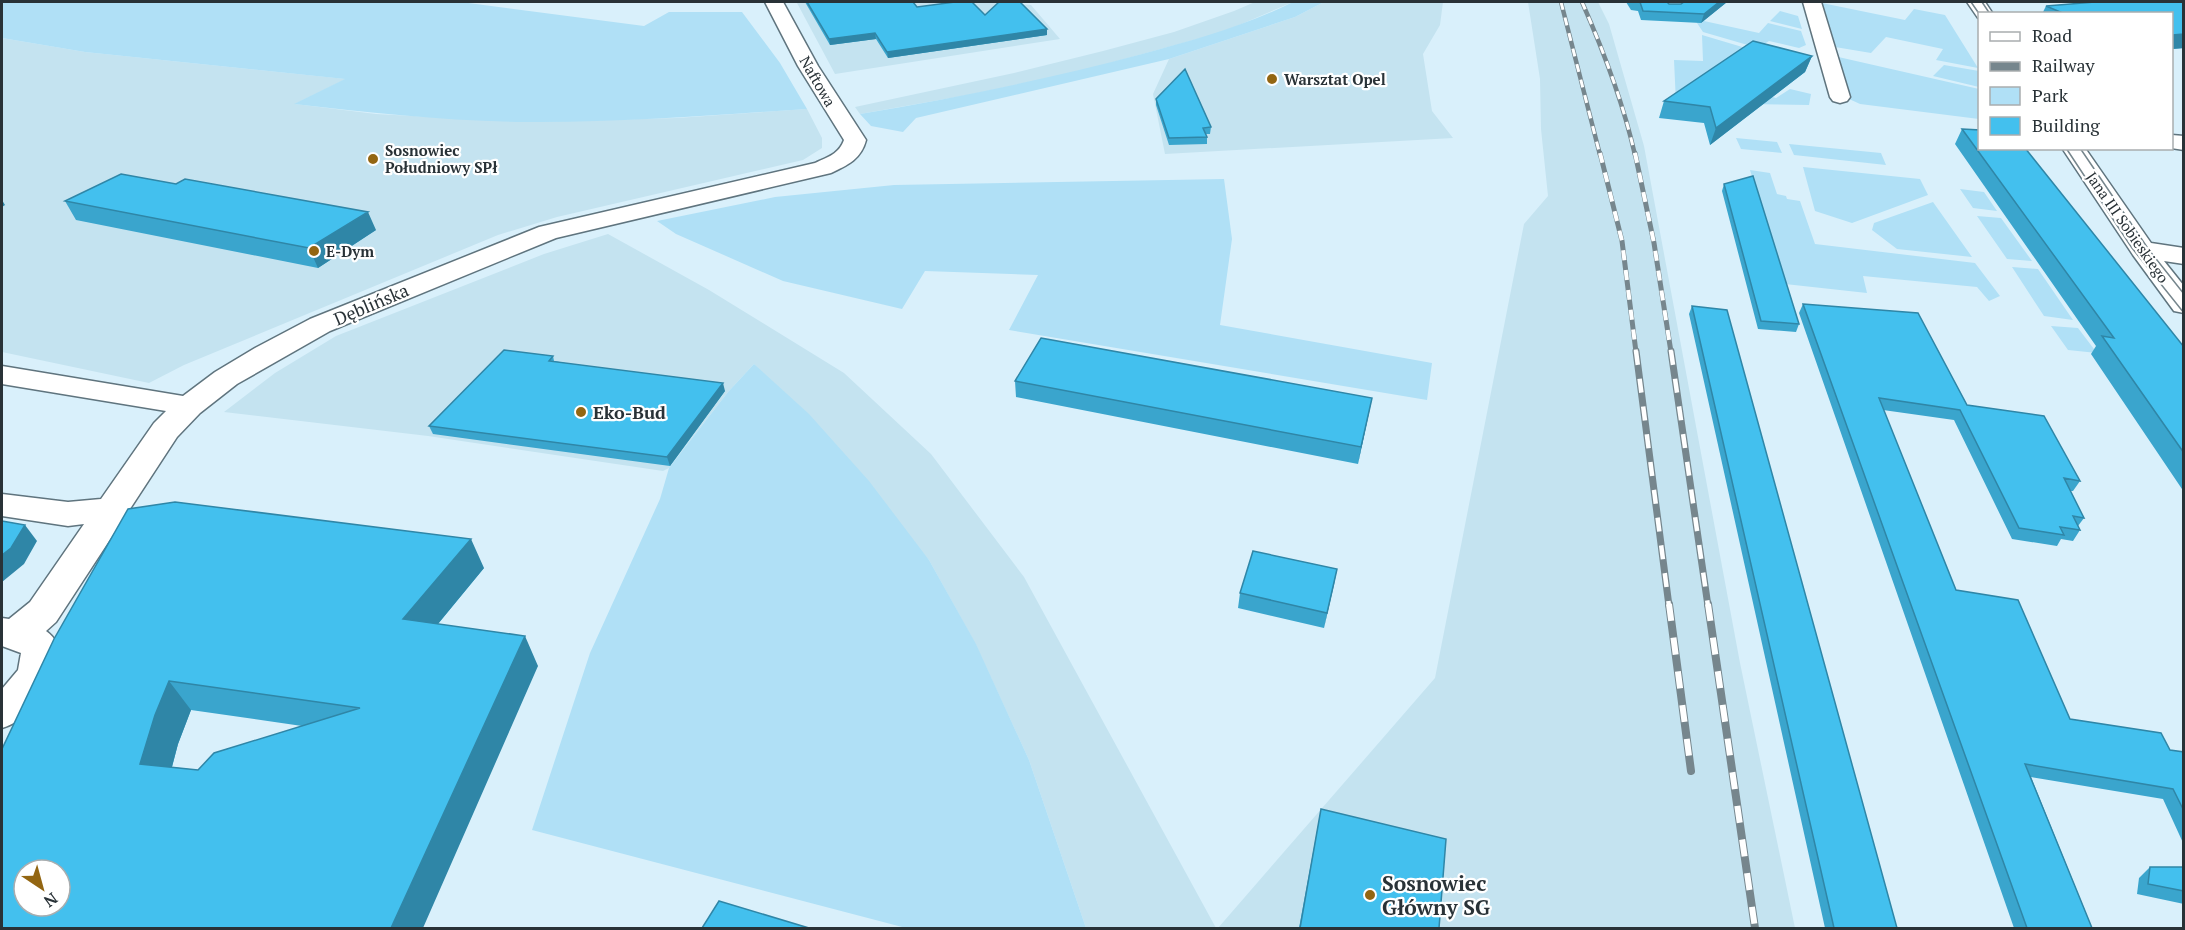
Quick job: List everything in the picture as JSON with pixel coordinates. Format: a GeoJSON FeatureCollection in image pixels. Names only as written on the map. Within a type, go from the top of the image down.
{"type":"FeatureCollection","features":[{"type":"Feature","properties":{"kind":"street","name":"Naftowa"},"geometry":{"type":"LineString","coordinates":[[774,2],[808,66],[855,140],[852,150],[844,158]]}},
{"type":"Feature","properties":{"kind":"street"},"geometry":{"type":"LineString","coordinates":[[1812,2],[1840,98]]}},
{"type":"Feature","properties":{"kind":"street","name":"Jana III Sobieskiego"},"geometry":{"type":"LineString","coordinates":[[2074,150],[2142,249],[2184,305]]}},
{"type":"Feature","properties":{"kind":"street","name":"Dęblińska"},"geometry":{"type":"LineString","coordinates":[[9,633],[43,612],[165,430],[189,406],[226,378],[320,325],[548,232],[799,175],[844,158]]}},
{"type":"Feature","properties":{"kind":"street"},"geometry":{"type":"LineString","coordinates":[[2142,249],[2184,256]]}},
{"type":"Feature","properties":{"kind":"street"},"geometry":{"type":"LineString","coordinates":[[2,375],[189,406]]}},
{"type":"Feature","properties":{"kind":"street"},"geometry":{"type":"LineString","coordinates":[[2,505],[68,514],[113,509]]}},
{"type":"Feature","properties":{"kind":"street"},"geometry":{"type":"LineString","coordinates":[[2,712],[21,695],[33,680],[40,667],[42,655],[39,645],[30,638],[9,633]]}},
{"type":"Feature","properties":{"kind":"shaded area"},"geometry":{"type":"Polygon","coordinates":[[[995,2],[1031,5],[1060,39],[835,74],[797,3],[995,2]]]}},
{"type":"Feature","properties":{"kind":"shaded area"},"geometry":{"type":"Polygon","coordinates":[[[1255,2],[1293,2],[1223,32],[1077,72],[968,95],[860,114],[855,107],[1014,73],[1103,51],[1174,32],[1255,2]]]}},
{"type":"Feature","properties":{"kind":"shaded area"},"geometry":{"type":"Polygon","coordinates":[[[1324,2],[1443,2],[1440,25],[1423,54],[1432,111],[1453,138],[1165,154],[1153,94],[1169,59],[1295,17],[1324,2]]]}},
{"type":"Feature","properties":{"kind":"shaded area"},"geometry":{"type":"Polygon","coordinates":[[[1528,2],[1598,2],[1609,24],[1644,146],[1740,663],[1795,928],[1218,928],[1435,678],[1524,224],[1548,196],[1541,129],[1540,79],[1528,2]]]}},
{"type":"Feature","properties":{"kind":"shaded area"},"geometry":{"type":"Polygon","coordinates":[[[2,38],[85,52],[346,79],[295,104],[376,114],[525,122],[677,118],[807,109],[822,138],[822,148],[803,160],[557,217],[498,235],[184,365],[149,383],[2,352],[2,38]]]}},
{"type":"Feature","properties":{"kind":"shaded area"},"geometry":{"type":"Polygon","coordinates":[[[608,234],[709,290],[844,373],[931,454],[1024,577],[1216,928],[1086,928],[1029,760],[976,645],[929,560],[754,364],[728,392],[669,468],[663,471],[428,436],[224,412],[275,373],[336,336],[544,254],[608,234]]]}},
{"type":"Feature","properties":{"kind":"green space"},"geometry":{"type":"Polygon","coordinates":[[[2,2],[461,2],[644,26],[669,12],[742,12],[780,63],[807,109],[631,120],[525,122],[409,116],[294,104],[345,79],[85,52],[2,38],[2,2]]]}},
{"type":"Feature","properties":{"kind":"green space"},"geometry":{"type":"Polygon","coordinates":[[[1293,2],[1324,2],[1295,17],[1169,59],[916,118],[903,132],[871,126],[860,114],[1002,87],[1107,63],[1219,32],[1293,2]]]}},
{"type":"Feature","properties":{"kind":"green space"},"geometry":{"type":"Polygon","coordinates":[[[1817,2],[1905,20],[1914,9],[1945,15],[1978,68],[1936,60],[1943,49],[1886,37],[1871,53],[1835,47],[1829,43],[1817,2]]]}},
{"type":"Feature","properties":{"kind":"green space"},"geometry":{"type":"Polygon","coordinates":[[[1780,11],[1798,16],[1802,29],[1770,21],[1780,11]]]}},
{"type":"Feature","properties":{"kind":"green space"},"geometry":{"type":"Polygon","coordinates":[[[1691,14],[1704,21],[1759,33],[1768,23],[1801,31],[1806,45],[1799,48],[1769,41],[1758,48],[1703,32],[1691,14]]]}},
{"type":"Feature","properties":{"kind":"green space"},"geometry":{"type":"Polygon","coordinates":[[[1702,35],[1749,49],[1708,79],[1776,98],[1790,89],[1811,94],[1809,105],[1676,103],[1674,60],[1703,61],[1702,35]]]}},
{"type":"Feature","properties":{"kind":"green space"},"geometry":{"type":"Polygon","coordinates":[[[1834,56],[1978,89],[1978,119],[1860,104],[1847,98],[1834,56]]]}},
{"type":"Feature","properties":{"kind":"green space"},"geometry":{"type":"Polygon","coordinates":[[[1944,65],[1978,71],[1978,87],[1933,76],[1944,65]]]}},
{"type":"Feature","properties":{"kind":"green space"},"geometry":{"type":"Polygon","coordinates":[[[1736,138],[1777,142],[1782,153],[1741,149],[1736,138]]]}},
{"type":"Feature","properties":{"kind":"green space"},"geometry":{"type":"Polygon","coordinates":[[[1789,144],[1881,153],[1886,165],[1794,155],[1789,144]]]}},
{"type":"Feature","properties":{"kind":"green space"},"geometry":{"type":"Polygon","coordinates":[[[1803,167],[1920,179],[1928,195],[1852,223],[1815,211],[1803,167]]]}},
{"type":"Feature","properties":{"kind":"green space"},"geometry":{"type":"Polygon","coordinates":[[[1750,170],[1770,173],[1777,194],[1786,196],[1787,199],[1800,201],[1815,244],[1975,263],[2000,296],[1989,301],[1977,287],[1863,276],[1867,293],[1785,284],[1750,170]]]}},
{"type":"Feature","properties":{"kind":"green space"},"geometry":{"type":"Polygon","coordinates":[[[1224,179],[1232,239],[1220,325],[1432,363],[1427,400],[1009,330],[1038,275],[925,271],[902,309],[783,281],[676,234],[657,221],[775,197],[894,185],[1224,179]]]}},
{"type":"Feature","properties":{"kind":"green space"},"geometry":{"type":"Polygon","coordinates":[[[1960,189],[1984,192],[1997,211],[1973,208],[1960,189]]]}},
{"type":"Feature","properties":{"kind":"green space"},"geometry":{"type":"Polygon","coordinates":[[[1933,202],[1972,257],[1897,249],[1872,230],[1874,223],[1933,202]]]}},
{"type":"Feature","properties":{"kind":"green space"},"geometry":{"type":"Polygon","coordinates":[[[1977,216],[2001,218],[2032,261],[2007,259],[1977,216]]]}},
{"type":"Feature","properties":{"kind":"green space"},"geometry":{"type":"Polygon","coordinates":[[[2012,267],[2038,269],[2073,320],[2044,316],[2012,267]]]}},
{"type":"Feature","properties":{"kind":"green space"},"geometry":{"type":"Polygon","coordinates":[[[2051,326],[2078,328],[2097,353],[2068,350],[2051,326]]]}},
{"type":"Feature","properties":{"kind":"green space"},"geometry":{"type":"Polygon","coordinates":[[[754,364],[809,414],[869,481],[929,560],[976,644],[1029,760],[1086,928],[906,928],[532,830],[590,653],[660,499],[669,468],[728,392],[754,364]]]}},
{"type":"Feature","properties":{"kind":"building"},"geometry":{"type":"Polygon","coordinates":[[[807,2],[913,2],[917,7],[972,2],[985,15],[999,2],[1020,2],[1047,29],[887,52],[875,33],[829,39],[807,2]]]}},
{"type":"Feature","properties":{"kind":"building"},"geometry":{"type":"Polygon","coordinates":[[[1640,2],[1681,4],[1684,2],[1719,2],[1704,14],[1643,11],[1640,2]]]}},
{"type":"Feature","properties":{"kind":"building"},"geometry":{"type":"Polygon","coordinates":[[[2095,2],[2184,2],[2184,34],[2173,35],[2173,12],[2060,12],[2046,6],[2095,2]]]}},
{"type":"Feature","properties":{"kind":"building"},"geometry":{"type":"Polygon","coordinates":[[[1753,41],[1812,56],[1716,128],[1710,107],[1664,101],[1753,41]]]}},
{"type":"Feature","properties":{"kind":"building"},"geometry":{"type":"Polygon","coordinates":[[[1185,69],[1211,127],[1203,128],[1207,137],[1169,138],[1156,99],[1185,69]]]}},
{"type":"Feature","properties":{"kind":"building"},"geometry":{"type":"Polygon","coordinates":[[[1962,129],[1978,130],[1978,150],[2027,150],[2184,347],[2184,453],[2102,336],[2114,338],[1962,129]]]}},
{"type":"Feature","properties":{"kind":"building"},"geometry":{"type":"Polygon","coordinates":[[[121,174],[176,184],[185,179],[368,212],[309,248],[65,201],[121,174]]]}},
{"type":"Feature","properties":{"kind":"building"},"geometry":{"type":"Polygon","coordinates":[[[1753,176],[1799,324],[1761,321],[1724,184],[1753,176]]]}},
{"type":"Feature","properties":{"kind":"building"},"geometry":{"type":"Polygon","coordinates":[[[1803,304],[1918,313],[1967,405],[2044,416],[2080,481],[2064,478],[2084,518],[2073,516],[2080,530],[2060,527],[2064,535],[2019,528],[1960,410],[1879,398],[1956,590],[2018,600],[2070,719],[2161,733],[2170,750],[2184,752],[2184,811],[2173,789],[2025,764],[2092,928],[2027,928],[1803,304]]]}},
{"type":"Feature","properties":{"kind":"building"},"geometry":{"type":"Polygon","coordinates":[[[1692,306],[1727,310],[1897,928],[1834,928],[1692,306]]]}},
{"type":"Feature","properties":{"kind":"building"},"geometry":{"type":"Polygon","coordinates":[[[1041,338],[1372,398],[1361,447],[1015,381],[1041,338]]]}},
{"type":"Feature","properties":{"kind":"building","name":"Eko-Bud"},"geometry":{"type":"Polygon","coordinates":[[[504,350],[553,356],[549,361],[723,383],[667,457],[429,426],[504,350]]]}},
{"type":"Feature","properties":{"kind":"building"},"geometry":{"type":"Polygon","coordinates":[[[175,502],[471,539],[403,619],[525,636],[391,928],[2,928],[2,749],[54,639],[128,509],[175,502]],[[169,681],[155,715],[140,764],[198,770],[214,753],[360,708],[169,681]]]}},
{"type":"Feature","properties":{"kind":"building"},"geometry":{"type":"Polygon","coordinates":[[[2,521],[25,525],[11,548],[2,555],[2,521]]]}},
{"type":"Feature","properties":{"kind":"building"},"geometry":{"type":"Polygon","coordinates":[[[1253,551],[1337,569],[1327,613],[1240,593],[1253,551]]]}},
{"type":"Feature","properties":{"kind":"building","name":"Sosnowiec Główny SG"},"geometry":{"type":"Polygon","coordinates":[[[1321,809],[1446,839],[1439,928],[1300,928],[1321,809]]]}},
{"type":"Feature","properties":{"kind":"building"},"geometry":{"type":"Polygon","coordinates":[[[2150,867],[2184,867],[2184,891],[2148,884],[2150,867]]]}},
{"type":"Feature","properties":{"kind":"building"},"geometry":{"type":"Polygon","coordinates":[[[719,901],[809,928],[702,928],[719,901]]]}},
{"type":"Feature","properties":{"kind":"tram line"},"geometry":{"type":"LineString","coordinates":[[1971,2],[1978,12]]}},
{"type":"Feature","properties":{"kind":"tram line"},"geometry":{"type":"LineString","coordinates":[[1982,2],[1989,12]]}},
{"type":"Feature","properties":{"kind":"tram line"},"geometry":{"type":"LineString","coordinates":[[2067,150],[2132,248],[2184,313]]}},
{"type":"Feature","properties":{"kind":"tram line"},"geometry":{"type":"LineString","coordinates":[[2081,150],[2149,250],[2184,294]]}},
{"type":"Feature","properties":{"kind":"railway"},"geometry":{"type":"LineString","coordinates":[[1561,2],[1600,155]]}},
{"type":"Feature","properties":{"kind":"railway"},"geometry":{"type":"LineString","coordinates":[[1582,2],[1612,77],[1635,155]]}},
{"type":"Feature","properties":{"kind":"railway"},"geometry":{"type":"LineString","coordinates":[[1600,153],[1622,241],[1636,352]]}},
{"type":"Feature","properties":{"kind":"railway"},"geometry":{"type":"LineString","coordinates":[[1635,153],[1654,243],[1671,352]]}},
{"type":"Feature","properties":{"kind":"railway"},"geometry":{"type":"LineString","coordinates":[[1636,351],[1669,606]]}},
{"type":"Feature","properties":{"kind":"railway"},"geometry":{"type":"LineString","coordinates":[[1671,351],[1708,606]]}},
{"type":"Feature","properties":{"kind":"railway"},"geometry":{"type":"LineString","coordinates":[[1669,604],[1691,771]]}},
{"type":"Feature","properties":{"kind":"railway"},"geometry":{"type":"LineString","coordinates":[[1708,604],[1755,928]]}},
{"type":"Feature","properties":{"kind":"place","name":"Warsztat Opel"},"geometry":{"type":"Point","coordinates":[1272,79]}},
{"type":"Feature","properties":{"kind":"place","name":"Sosnowiec Południowy SPł"},"geometry":{"type":"Point","coordinates":[373,159]}},
{"type":"Feature","properties":{"kind":"place","name":"E-Dym"},"geometry":{"type":"Point","coordinates":[314,251]}},
{"type":"Feature","properties":{"kind":"place","name":"Eko-Bud"},"geometry":{"type":"Point","coordinates":[581,412]}},
{"type":"Feature","properties":{"kind":"place","name":"Sosnowiec Główny SG"},"geometry":{"type":"Point","coordinates":[1370,895]}}]}
